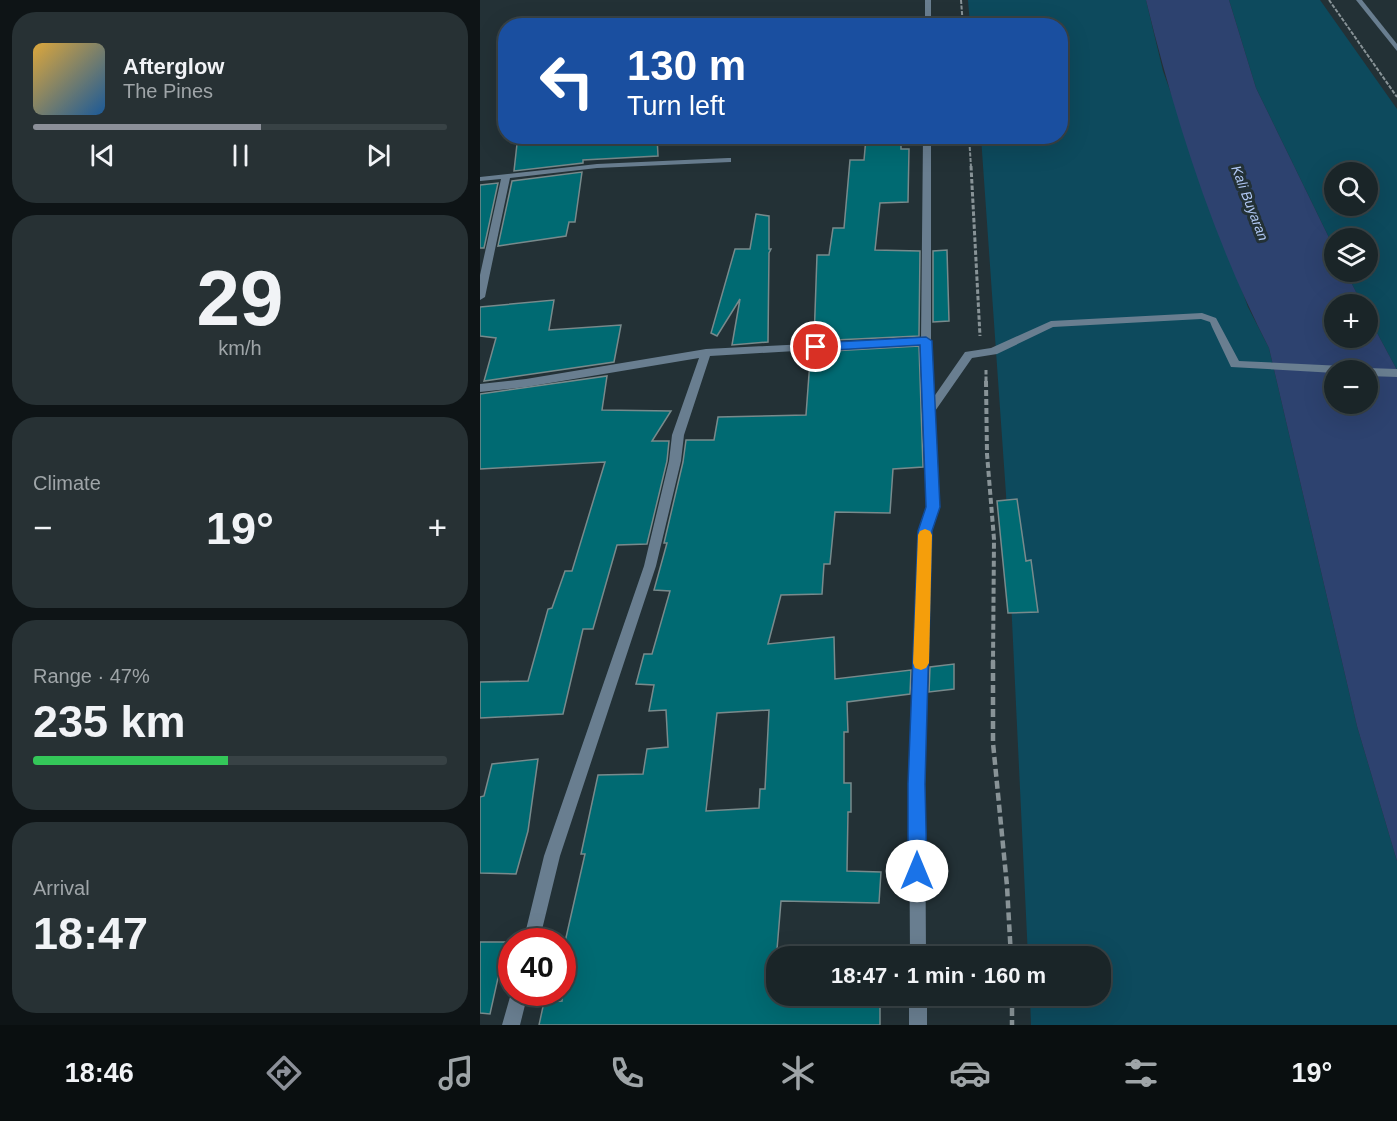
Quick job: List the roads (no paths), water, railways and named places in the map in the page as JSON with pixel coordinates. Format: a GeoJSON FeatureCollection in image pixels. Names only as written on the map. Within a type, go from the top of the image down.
{"type":"FeatureCollection","features":[{"type":"Feature","properties":{"kind":"street"},"geometry":{"type":"LineString","coordinates":[[928,0],[928,18]]}},
{"type":"Feature","properties":{"kind":"street"},"geometry":{"type":"LineString","coordinates":[[1359,0],[1397,49]]}},
{"type":"Feature","properties":{"kind":"street"},"geometry":{"type":"LineString","coordinates":[[918,946],[918,738],[925,531],[933,507],[926,341],[927,144]]}},
{"type":"Feature","properties":{"kind":"street"},"geometry":{"type":"LineString","coordinates":[[480,179],[597,165],[728,160]]}},
{"type":"Feature","properties":{"kind":"street"},"geometry":{"type":"LineString","coordinates":[[480,297],[506,176]]}},
{"type":"Feature","properties":{"kind":"street"},"geometry":{"type":"LineString","coordinates":[[929,411],[969,355],[1003,347],[1051,324],[1202,316],[1213,320],[1235,364],[1324,369]]}},
{"type":"Feature","properties":{"kind":"street"},"geometry":{"type":"LineString","coordinates":[[480,388],[526,383],[706,353],[926,341]]}},
{"type":"Feature","properties":{"kind":"street"},"geometry":{"type":"LineString","coordinates":[[534,928],[552,856],[650,566],[675,461],[678,435],[706,353]]}},
{"type":"Feature","properties":{"kind":"street"},"geometry":{"type":"LineString","coordinates":[[1378,372],[1397,373]]}},
{"type":"Feature","properties":{"kind":"street"},"geometry":{"type":"LineString","coordinates":[[511,1025],[516,1006]]}},
{"type":"Feature","properties":{"kind":"street"},"geometry":{"type":"LineString","coordinates":[[918,1006],[918,1025]]}},
{"type":"Feature","properties":{"kind":"water","name":"Kali Buyaran"},"geometry":{"type":"Polygon","coordinates":[[[1146,0],[1229,0],[1256,88],[1324,228],[1324,282],[1351,282],[1357,294],[1324,294],[1324,348],[1378,348],[1378,335],[1397,370],[1397,861],[1357,726],[1269,348],[1213,221],[1197,178],[1146,0]]]}}]}
